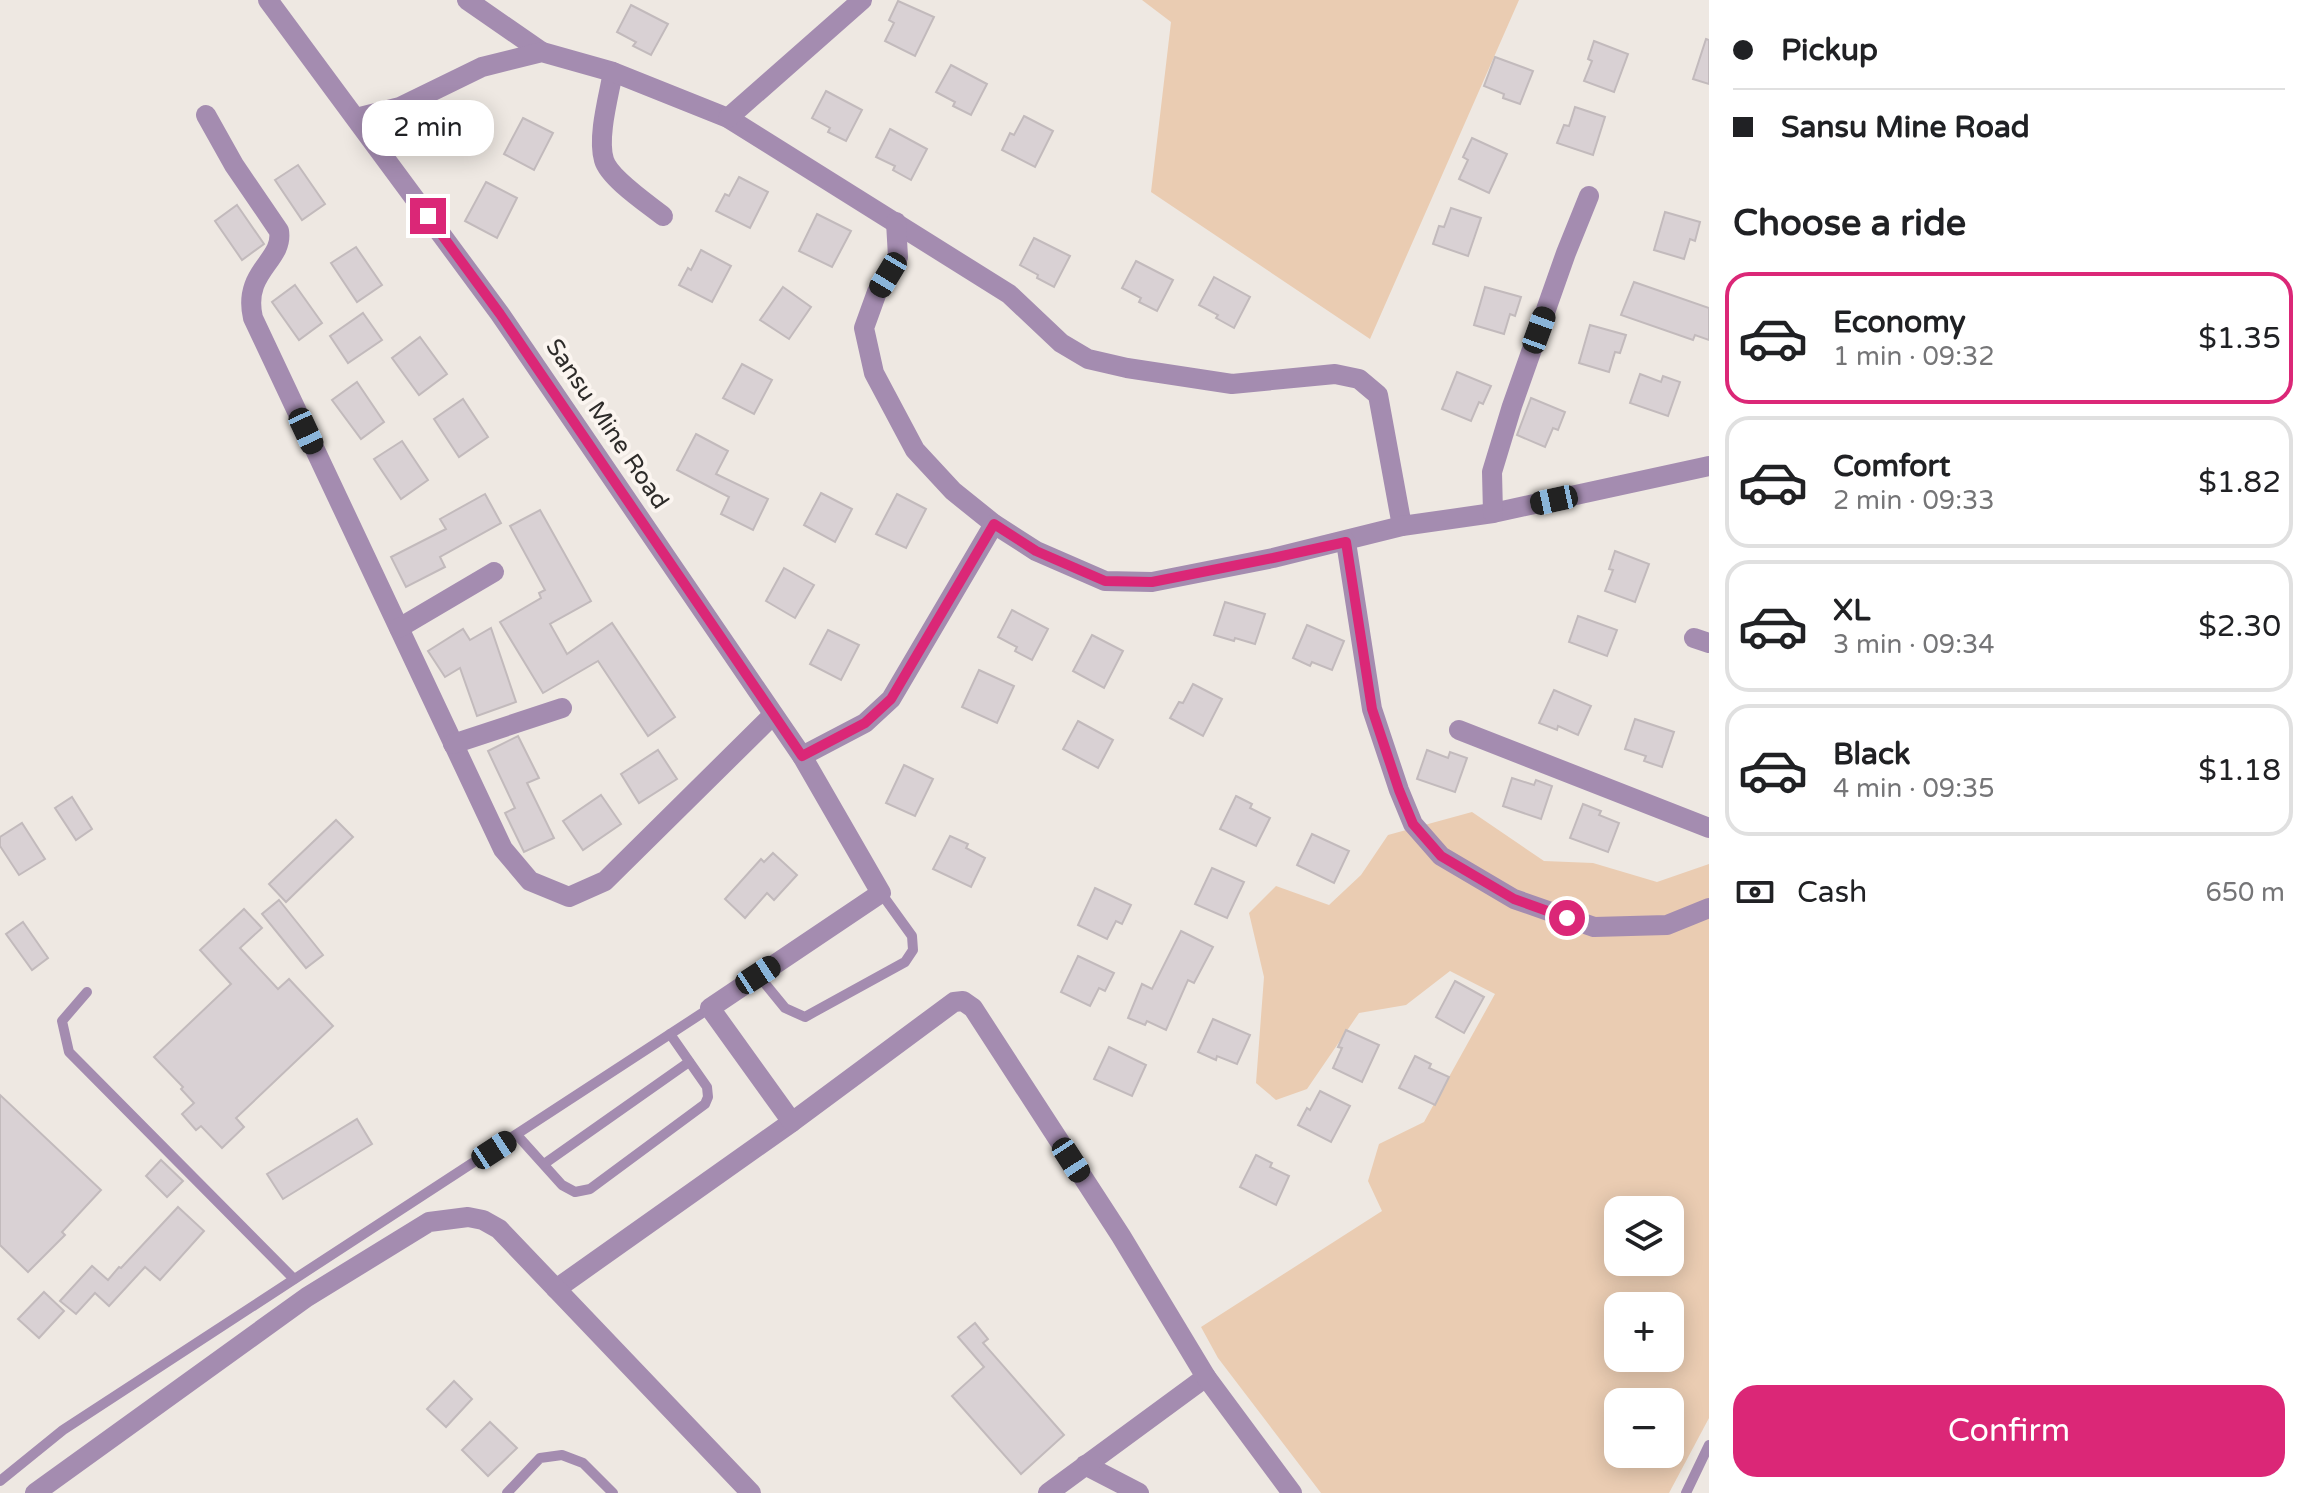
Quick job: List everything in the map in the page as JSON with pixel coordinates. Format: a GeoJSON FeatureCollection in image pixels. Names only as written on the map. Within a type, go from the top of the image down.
{"type":"FeatureCollection","features":[{"type":"Feature","properties":{"kind":"street","name":"Sansu Mine Road"},"geometry":{"type":"LineString","coordinates":[[268,0],[500,314],[802,756],[881,893]]}},
{"type":"Feature","properties":{"kind":"street"},"geometry":{"type":"LineString","coordinates":[[467,0],[542,52],[613,72],[728,118],[1009,294],[1061,343],[1088,359],[1232,384],[1335,374],[1359,379],[1378,395],[1402,526]]}},
{"type":"Feature","properties":{"kind":"street"},"geometry":{"type":"LineString","coordinates":[[728,118],[862,0]]}},
{"type":"Feature","properties":{"kind":"street"},"geometry":{"type":"LineString","coordinates":[[356,118],[400,107],[482,67],[542,52]]}},
{"type":"Feature","properties":{"kind":"street"},"geometry":{"type":"LineString","coordinates":[[613,72],[603,137],[604,161],[616,177],[663,216]]}},
{"type":"Feature","properties":{"kind":"street"},"geometry":{"type":"LineString","coordinates":[[206,115],[234,165],[279,231],[281,242],[253,286],[249,303],[253,318],[503,849],[530,881],[569,897],[605,881],[773,715]]}},
{"type":"Feature","properties":{"kind":"street"},"geometry":{"type":"LineString","coordinates":[[1493,513],[1492,472],[1516,392],[1589,196]]}},
{"type":"Feature","properties":{"kind":"street"},"geometry":{"type":"LineString","coordinates":[[896,222],[898,257],[877,292],[864,328],[874,373],[915,450],[953,491],[994,524],[1036,551],[1105,581],[1152,582],[1346,542],[1402,526],[1493,513],[1709,466]]}},
{"type":"Feature","properties":{"kind":"street"},"geometry":{"type":"LineString","coordinates":[[802,756],[865,723],[891,699],[994,524]]}},
{"type":"Feature","properties":{"kind":"street"},"geometry":{"type":"LineString","coordinates":[[1346,542],[1372,709],[1413,824],[1441,856],[1514,899],[1594,927],[1667,925],[1709,908]]}},
{"type":"Feature","properties":{"kind":"street"},"geometry":{"type":"LineString","coordinates":[[399,628],[494,572]]}},
{"type":"Feature","properties":{"kind":"street"},"geometry":{"type":"LineString","coordinates":[[453,744],[562,708]]}},
{"type":"Feature","properties":{"kind":"street"},"geometry":{"type":"LineString","coordinates":[[1459,730],[1709,828]]}},
{"type":"Feature","properties":{"kind":"street"},"geometry":{"type":"LineString","coordinates":[[792,1122],[710,1008],[881,893]]}},
{"type":"Feature","properties":{"kind":"street"},"geometry":{"type":"LineString","coordinates":[[556,1289],[792,1122],[954,1002],[963,1001],[973,1008],[1121,1236],[1206,1377],[1292,1493]]}},
{"type":"Feature","properties":{"kind":"street"},"geometry":{"type":"LineString","coordinates":[[35,1493],[307,1297],[429,1222],[468,1217],[483,1220],[499,1229],[751,1493]]}},
{"type":"Feature","properties":{"kind":"street"},"geometry":{"type":"LineString","coordinates":[[1048,1493],[1206,1377]]}},
{"type":"Feature","properties":{"kind":"street"},"geometry":{"type":"LineString","coordinates":[[1085,1465],[1139,1493]]}},
{"type":"Feature","properties":{"kind":"lane"},"geometry":{"type":"LineString","coordinates":[[758,975],[785,1008],[805,1017],[905,962],[913,950],[912,936],[881,893]]}},
{"type":"Feature","properties":{"kind":"lane"},"geometry":{"type":"LineString","coordinates":[[87,992],[62,1021],[69,1052],[294,1279]]}},
{"type":"Feature","properties":{"kind":"lane"},"geometry":{"type":"LineString","coordinates":[[0,1481],[63,1430],[710,1008]]}},
{"type":"Feature","properties":{"kind":"lane"},"geometry":{"type":"LineString","coordinates":[[517,1135],[562,1185],[575,1192],[590,1189],[705,1104],[707,1087],[670,1034]]}},
{"type":"Feature","properties":{"kind":"lane"},"geometry":{"type":"LineString","coordinates":[[544,1164],[689,1062]]}},
{"type":"Feature","properties":{"kind":"lane"},"geometry":{"type":"LineString","coordinates":[[1686,1493],[1709,1445]]}},
{"type":"Feature","properties":{"kind":"lane"},"geometry":{"type":"LineString","coordinates":[[507,1493],[540,1458],[562,1455],[583,1463],[613,1493]]}},
{"type":"Feature","properties":{"kind":"shaded area"},"geometry":{"type":"Polygon","coordinates":[[[1142,0],[1519,0],[1370,339],[1151,192],[1171,22],[1142,0]]]}},
{"type":"Feature","properties":{"kind":"shaded area"},"geometry":{"type":"Polygon","coordinates":[[[1472,812],[1544,861],[1593,863],[1657,882],[1709,864],[1709,1418],[1684,1465],[1684,1388],[1604,1388],[1604,1468],[1682,1468],[1669,1493],[1321,1493],[1218,1358],[1201,1327],[1382,1211],[1368,1181],[1379,1144],[1424,1122],[1495,994],[1450,971],[1406,1005],[1359,1013],[1307,1089],[1276,1100],[1256,1083],[1264,977],[1249,913],[1276,886],[1329,905],[1361,875],[1388,835],[1472,812]]]}},
{"type":"Feature","properties":{"kind":"building"},"geometry":{"type":"Polygon","coordinates":[[[898,1],[934,17],[915,56],[885,41],[894,23],[889,20],[898,1]]]}},
{"type":"Feature","properties":{"kind":"building"},"geometry":{"type":"Polygon","coordinates":[[[631,5],[668,24],[651,55],[633,46],[636,42],[617,32],[631,5]]]}},
{"type":"Feature","properties":{"kind":"building"},"geometry":{"type":"Polygon","coordinates":[[[1706,39],[1709,40],[1709,84],[1693,79],[1706,39]]]}},
{"type":"Feature","properties":{"kind":"building"},"geometry":{"type":"Polygon","coordinates":[[[1594,41],[1628,54],[1614,92],[1584,81],[1592,61],[1588,59],[1594,41]]]}},
{"type":"Feature","properties":{"kind":"building"},"geometry":{"type":"Polygon","coordinates":[[[1495,57],[1533,71],[1520,104],[1484,86],[1495,57]]]}},
{"type":"Feature","properties":{"kind":"building"},"geometry":{"type":"Polygon","coordinates":[[[951,65],[987,84],[971,115],[936,92],[951,65]]]}},
{"type":"Feature","properties":{"kind":"building"},"geometry":{"type":"Polygon","coordinates":[[[826,91],[862,110],[846,141],[828,132],[830,128],[812,118],[826,91]]]}},
{"type":"Feature","properties":{"kind":"building"},"geometry":{"type":"Polygon","coordinates":[[[1575,107],[1605,117],[1593,155],[1557,143],[1564,125],[1569,126],[1575,107]]]}},
{"type":"Feature","properties":{"kind":"building"},"geometry":{"type":"Polygon","coordinates":[[[1024,116],[1053,131],[1035,167],[1002,150],[1010,133],[1014,135],[1024,116]]]}},
{"type":"Feature","properties":{"kind":"building"},"geometry":{"type":"Polygon","coordinates":[[[523,118],[553,133],[534,170],[504,154],[523,118]]]}},
{"type":"Feature","properties":{"kind":"building"},"geometry":{"type":"Polygon","coordinates":[[[890,129],[927,149],[911,180],[893,170],[895,166],[876,157],[890,129]]]}},
{"type":"Feature","properties":{"kind":"building"},"geometry":{"type":"Polygon","coordinates":[[[1472,138],[1507,154],[1489,193],[1459,179],[1468,160],[1463,157],[1472,138]]]}},
{"type":"Feature","properties":{"kind":"building"},"geometry":{"type":"Polygon","coordinates":[[[298,165],[325,204],[302,220],[275,180],[298,165]]]}},
{"type":"Feature","properties":{"kind":"building"},"geometry":{"type":"Polygon","coordinates":[[[739,177],[768,192],[750,228],[716,211],[739,177]]]}},
{"type":"Feature","properties":{"kind":"building"},"geometry":{"type":"Polygon","coordinates":[[[486,182],[517,198],[497,238],[465,221],[486,182]]]}},
{"type":"Feature","properties":{"kind":"building"},"geometry":{"type":"Polygon","coordinates":[[[237,205],[264,244],[242,260],[215,221],[237,205]]]}},
{"type":"Feature","properties":{"kind":"building"},"geometry":{"type":"Polygon","coordinates":[[[1451,208],[1481,218],[1468,256],[1433,244],[1439,226],[1444,227],[1451,208]]]}},
{"type":"Feature","properties":{"kind":"building"},"geometry":{"type":"Polygon","coordinates":[[[1665,212],[1700,222],[1695,241],[1690,239],[1684,259],[1654,250],[1665,212]]]}},
{"type":"Feature","properties":{"kind":"building"},"geometry":{"type":"Polygon","coordinates":[[[817,214],[851,231],[832,267],[799,251],[817,214]]]}},
{"type":"Feature","properties":{"kind":"building"},"geometry":{"type":"Polygon","coordinates":[[[1034,238],[1070,256],[1054,287],[1020,265],[1034,238]]]}},
{"type":"Feature","properties":{"kind":"building"},"geometry":{"type":"Polygon","coordinates":[[[356,247],[382,285],[357,302],[331,263],[356,247]]]}},
{"type":"Feature","properties":{"kind":"building"},"geometry":{"type":"Polygon","coordinates":[[[701,250],[731,266],[712,302],[679,285],[701,250]]]}},
{"type":"Feature","properties":{"kind":"building"},"geometry":{"type":"Polygon","coordinates":[[[1136,261],[1173,280],[1157,311],[1122,288],[1136,261]]]}},
{"type":"Feature","properties":{"kind":"building"},"geometry":{"type":"Polygon","coordinates":[[[1214,277],[1250,297],[1234,328],[1199,305],[1214,277]]]}},
{"type":"Feature","properties":{"kind":"building"},"geometry":{"type":"Polygon","coordinates":[[[1634,282],[1709,308],[1709,340],[1695,335],[1693,340],[1621,315],[1634,282]]]}},
{"type":"Feature","properties":{"kind":"building"},"geometry":{"type":"Polygon","coordinates":[[[295,285],[322,323],[299,340],[272,302],[295,285]]]}},
{"type":"Feature","properties":{"kind":"building"},"geometry":{"type":"Polygon","coordinates":[[[783,287],[811,307],[789,339],[760,320],[783,287]]]}},
{"type":"Feature","properties":{"kind":"building"},"geometry":{"type":"Polygon","coordinates":[[[1485,287],[1521,297],[1515,316],[1510,314],[1504,334],[1474,325],[1485,287]]]}},
{"type":"Feature","properties":{"kind":"building"},"geometry":{"type":"Polygon","coordinates":[[[363,313],[382,340],[348,363],[330,336],[363,313]]]}},
{"type":"Feature","properties":{"kind":"building"},"geometry":{"type":"Polygon","coordinates":[[[1590,325],[1626,335],[1620,353],[1615,352],[1609,372],[1579,363],[1590,325]]]}},
{"type":"Feature","properties":{"kind":"building"},"geometry":{"type":"Polygon","coordinates":[[[420,337],[447,374],[419,395],[392,358],[420,337]]]}},
{"type":"Feature","properties":{"kind":"building"},"geometry":{"type":"Polygon","coordinates":[[[742,364],[772,380],[754,414],[723,398],[742,364]]]}},
{"type":"Feature","properties":{"kind":"building"},"geometry":{"type":"Polygon","coordinates":[[[1457,372],[1491,386],[1483,404],[1479,402],[1471,421],[1442,409],[1457,372]]]}},
{"type":"Feature","properties":{"kind":"building"},"geometry":{"type":"Polygon","coordinates":[[[1640,374],[1661,382],[1663,376],[1680,382],[1668,416],[1630,403],[1640,374]]]}},
{"type":"Feature","properties":{"kind":"building"},"geometry":{"type":"Polygon","coordinates":[[[357,382],[384,422],[361,439],[332,400],[357,382]]]}},
{"type":"Feature","properties":{"kind":"building"},"geometry":{"type":"Polygon","coordinates":[[[1531,398],[1565,412],[1558,430],[1553,428],[1545,447],[1517,435],[1531,398]]]}},
{"type":"Feature","properties":{"kind":"building"},"geometry":{"type":"Polygon","coordinates":[[[463,399],[488,437],[459,457],[434,419],[463,399]]]}},
{"type":"Feature","properties":{"kind":"building"},"geometry":{"type":"Polygon","coordinates":[[[696,434],[728,451],[716,474],[768,499],[753,530],[721,514],[729,497],[677,470],[696,434]]]}},
{"type":"Feature","properties":{"kind":"building"},"geometry":{"type":"Polygon","coordinates":[[[402,441],[428,480],[401,499],[374,459],[402,441]]]}},
{"type":"Feature","properties":{"kind":"building"},"geometry":{"type":"Polygon","coordinates":[[[821,493],[852,509],[835,542],[804,525],[821,493]]]}},
{"type":"Feature","properties":{"kind":"building"},"geometry":{"type":"Polygon","coordinates":[[[485,494],[501,523],[440,557],[445,567],[406,587],[391,557],[446,529],[440,519],[485,494]]]}},
{"type":"Feature","properties":{"kind":"building"},"geometry":{"type":"Polygon","coordinates":[[[897,494],[926,509],[906,548],[876,534],[897,494]]]}},
{"type":"Feature","properties":{"kind":"building"},"geometry":{"type":"Polygon","coordinates":[[[540,510],[591,601],[550,624],[567,654],[612,623],[675,717],[648,736],[598,661],[543,693],[500,622],[541,598],[539,593],[545,590],[510,526],[540,510]]]}},
{"type":"Feature","properties":{"kind":"building"},"geometry":{"type":"Polygon","coordinates":[[[1615,551],[1649,564],[1635,602],[1605,591],[1613,570],[1609,569],[1615,551]]]}},
{"type":"Feature","properties":{"kind":"building"},"geometry":{"type":"Polygon","coordinates":[[[784,568],[814,585],[795,618],[766,601],[784,568]]]}},
{"type":"Feature","properties":{"kind":"building"},"geometry":{"type":"Polygon","coordinates":[[[1225,602],[1265,614],[1255,644],[1214,635],[1225,602]]]}},
{"type":"Feature","properties":{"kind":"building"},"geometry":{"type":"Polygon","coordinates":[[[1012,610],[1048,629],[1032,660],[998,637],[1012,610]]]}},
{"type":"Feature","properties":{"kind":"building"},"geometry":{"type":"Polygon","coordinates":[[[1578,616],[1617,630],[1607,656],[1569,642],[1578,616]]]}},
{"type":"Feature","properties":{"kind":"building"},"geometry":{"type":"Polygon","coordinates":[[[1307,625],[1344,641],[1332,670],[1312,662],[1310,666],[1293,658],[1307,625]]]}},
{"type":"Feature","properties":{"kind":"building"},"geometry":{"type":"Polygon","coordinates":[[[491,628],[516,702],[477,716],[460,668],[445,677],[428,651],[463,629],[470,640],[491,628]]]}},
{"type":"Feature","properties":{"kind":"building"},"geometry":{"type":"Polygon","coordinates":[[[828,630],[859,645],[841,680],[810,664],[828,630]]]}},
{"type":"Feature","properties":{"kind":"building"},"geometry":{"type":"Polygon","coordinates":[[[1092,635],[1123,651],[1104,688],[1073,671],[1092,635]]]}},
{"type":"Feature","properties":{"kind":"building"},"geometry":{"type":"Polygon","coordinates":[[[979,670],[1014,686],[997,723],[962,707],[979,670]]]}},
{"type":"Feature","properties":{"kind":"building"},"geometry":{"type":"Polygon","coordinates":[[[1193,684],[1222,699],[1203,736],[1170,718],[1193,684]]]}},
{"type":"Feature","properties":{"kind":"building"},"geometry":{"type":"Polygon","coordinates":[[[1554,690],[1591,706],[1578,735],[1558,726],[1557,730],[1539,723],[1554,690]]]}},
{"type":"Feature","properties":{"kind":"building"},"geometry":{"type":"Polygon","coordinates":[[[1635,719],[1674,732],[1662,767],[1644,761],[1646,756],[1625,749],[1635,719]]]}},
{"type":"Feature","properties":{"kind":"building"},"geometry":{"type":"Polygon","coordinates":[[[1078,721],[1113,740],[1098,768],[1063,749],[1078,721]]]}},
{"type":"Feature","properties":{"kind":"building"},"geometry":{"type":"Polygon","coordinates":[[[518,736],[539,778],[527,783],[554,838],[524,852],[505,813],[515,808],[488,751],[518,736]]]}},
{"type":"Feature","properties":{"kind":"building"},"geometry":{"type":"Polygon","coordinates":[[[658,750],[677,779],[639,803],[621,774],[658,750]]]}},
{"type":"Feature","properties":{"kind":"building"},"geometry":{"type":"Polygon","coordinates":[[[1427,750],[1448,758],[1450,752],[1467,758],[1455,792],[1417,779],[1427,750]]]}},
{"type":"Feature","properties":{"kind":"building"},"geometry":{"type":"Polygon","coordinates":[[[904,765],[933,779],[915,816],[886,803],[904,765]]]}},
{"type":"Feature","properties":{"kind":"building"},"geometry":{"type":"Polygon","coordinates":[[[1512,778],[1534,785],[1536,780],[1552,786],[1541,819],[1503,806],[1512,778]]]}},
{"type":"Feature","properties":{"kind":"building"},"geometry":{"type":"Polygon","coordinates":[[[601,795],[621,824],[583,850],[563,821],[601,795]]]}},
{"type":"Feature","properties":{"kind":"building"},"geometry":{"type":"Polygon","coordinates":[[[1236,796],[1252,804],[1250,808],[1270,818],[1256,846],[1220,829],[1236,796]]]}},
{"type":"Feature","properties":{"kind":"building"},"geometry":{"type":"Polygon","coordinates":[[[72,797],[92,829],[76,840],[55,808],[72,797]]]}},
{"type":"Feature","properties":{"kind":"building"},"geometry":{"type":"Polygon","coordinates":[[[1583,804],[1619,823],[1608,852],[1570,838],[1583,804]]]}},
{"type":"Feature","properties":{"kind":"building"},"geometry":{"type":"Polygon","coordinates":[[[336,820],[353,837],[286,902],[269,884],[336,820]]]}},
{"type":"Feature","properties":{"kind":"building"},"geometry":{"type":"Polygon","coordinates":[[[22,823],[45,859],[19,875],[0,846],[0,837],[22,823]]]}},
{"type":"Feature","properties":{"kind":"building"},"geometry":{"type":"Polygon","coordinates":[[[1312,834],[1349,851],[1334,883],[1297,865],[1312,834]]]}},
{"type":"Feature","properties":{"kind":"building"},"geometry":{"type":"Polygon","coordinates":[[[950,836],[968,844],[966,848],[985,858],[971,887],[933,869],[950,836]]]}},
{"type":"Feature","properties":{"kind":"building"},"geometry":{"type":"Polygon","coordinates":[[[773,853],[797,875],[774,900],[767,893],[745,918],[725,899],[761,859],[764,862],[773,853]]]}},
{"type":"Feature","properties":{"kind":"building"},"geometry":{"type":"Polygon","coordinates":[[[1212,868],[1244,882],[1227,918],[1195,904],[1212,868]]]}},
{"type":"Feature","properties":{"kind":"building"},"geometry":{"type":"Polygon","coordinates":[[[1095,888],[1131,905],[1122,924],[1116,921],[1107,939],[1078,925],[1095,888]]]}},
{"type":"Feature","properties":{"kind":"building"},"geometry":{"type":"Polygon","coordinates":[[[279,900],[323,955],[306,968],[262,914],[279,900]]]}},
{"type":"Feature","properties":{"kind":"building"},"geometry":{"type":"Polygon","coordinates":[[[244,909],[262,928],[240,948],[278,989],[289,979],[333,1026],[236,1118],[244,1127],[222,1148],[201,1126],[196,1130],[182,1114],[194,1103],[154,1057],[231,984],[200,950],[244,909]]]}},
{"type":"Feature","properties":{"kind":"building"},"geometry":{"type":"Polygon","coordinates":[[[23,922],[48,958],[32,970],[6,934],[23,922]]]}},
{"type":"Feature","properties":{"kind":"building"},"geometry":{"type":"Polygon","coordinates":[[[1181,931],[1213,947],[1194,983],[1188,980],[1166,1030],[1147,1021],[1145,1025],[1128,1018],[1142,984],[1152,989],[1181,931]]]}},
{"type":"Feature","properties":{"kind":"building"},"geometry":{"type":"Polygon","coordinates":[[[1078,956],[1114,973],[1105,991],[1099,988],[1090,1006],[1061,992],[1078,956]]]}},
{"type":"Feature","properties":{"kind":"building"},"geometry":{"type":"Polygon","coordinates":[[[1455,981],[1484,997],[1464,1033],[1436,1017],[1455,981]]]}},
{"type":"Feature","properties":{"kind":"building"},"geometry":{"type":"Polygon","coordinates":[[[1213,1019],[1250,1035],[1237,1064],[1198,1052],[1213,1019]]]}},
{"type":"Feature","properties":{"kind":"building"},"geometry":{"type":"Polygon","coordinates":[[[1346,1030],[1379,1045],[1362,1082],[1333,1068],[1346,1030]]]}},
{"type":"Feature","properties":{"kind":"building"},"geometry":{"type":"Polygon","coordinates":[[[1109,1047],[1146,1065],[1132,1096],[1094,1079],[1109,1047]]]}},
{"type":"Feature","properties":{"kind":"building"},"geometry":{"type":"Polygon","coordinates":[[[1415,1056],[1431,1064],[1429,1068],[1449,1077],[1435,1105],[1399,1088],[1415,1056]]]}},
{"type":"Feature","properties":{"kind":"building"},"geometry":{"type":"Polygon","coordinates":[[[1320,1091],[1350,1106],[1331,1142],[1298,1125],[1320,1091]]]}},
{"type":"Feature","properties":{"kind":"building"},"geometry":{"type":"Polygon","coordinates":[[[0,1095],[101,1190],[62,1232],[65,1235],[28,1272],[0,1245],[0,1095]]]}},
{"type":"Feature","properties":{"kind":"building"},"geometry":{"type":"Polygon","coordinates":[[[357,1119],[372,1144],[283,1199],[267,1174],[357,1119]]]}},
{"type":"Feature","properties":{"kind":"building"},"geometry":{"type":"Polygon","coordinates":[[[1256,1155],[1272,1163],[1270,1167],[1289,1176],[1276,1205],[1240,1187],[1256,1155]]]}},
{"type":"Feature","properties":{"kind":"building"},"geometry":{"type":"Polygon","coordinates":[[[161,1160],[183,1181],[167,1197],[146,1176],[161,1160]]]}},
{"type":"Feature","properties":{"kind":"building"},"geometry":{"type":"Polygon","coordinates":[[[178,1207],[204,1231],[160,1280],[145,1267],[109,1306],[95,1293],[76,1314],[60,1301],[92,1266],[108,1280],[178,1207]]]}},
{"type":"Feature","properties":{"kind":"building"},"geometry":{"type":"Polygon","coordinates":[[[44,1292],[64,1311],[39,1338],[18,1319],[44,1292]]]}},
{"type":"Feature","properties":{"kind":"building"},"geometry":{"type":"Polygon","coordinates":[[[975,1323],[988,1339],[983,1343],[1064,1435],[1021,1474],[952,1396],[984,1367],[958,1337],[975,1323]]]}},
{"type":"Feature","properties":{"kind":"building"},"geometry":{"type":"Polygon","coordinates":[[[454,1381],[472,1399],[446,1427],[427,1409],[454,1381]]]}},
{"type":"Feature","properties":{"kind":"building"},"geometry":{"type":"Polygon","coordinates":[[[490,1422],[517,1448],[488,1476],[462,1450],[490,1422]]]}},
{"type":"Feature","properties":{"kind":"route"},"geometry":{"type":"LineString","coordinates":[[428,216],[500,314],[802,756],[865,723],[891,699],[994,524],[1036,551],[1105,581],[1152,582],[1346,542],[1372,709],[1413,824],[1441,856],[1514,899],[1567,918]]}}]}
